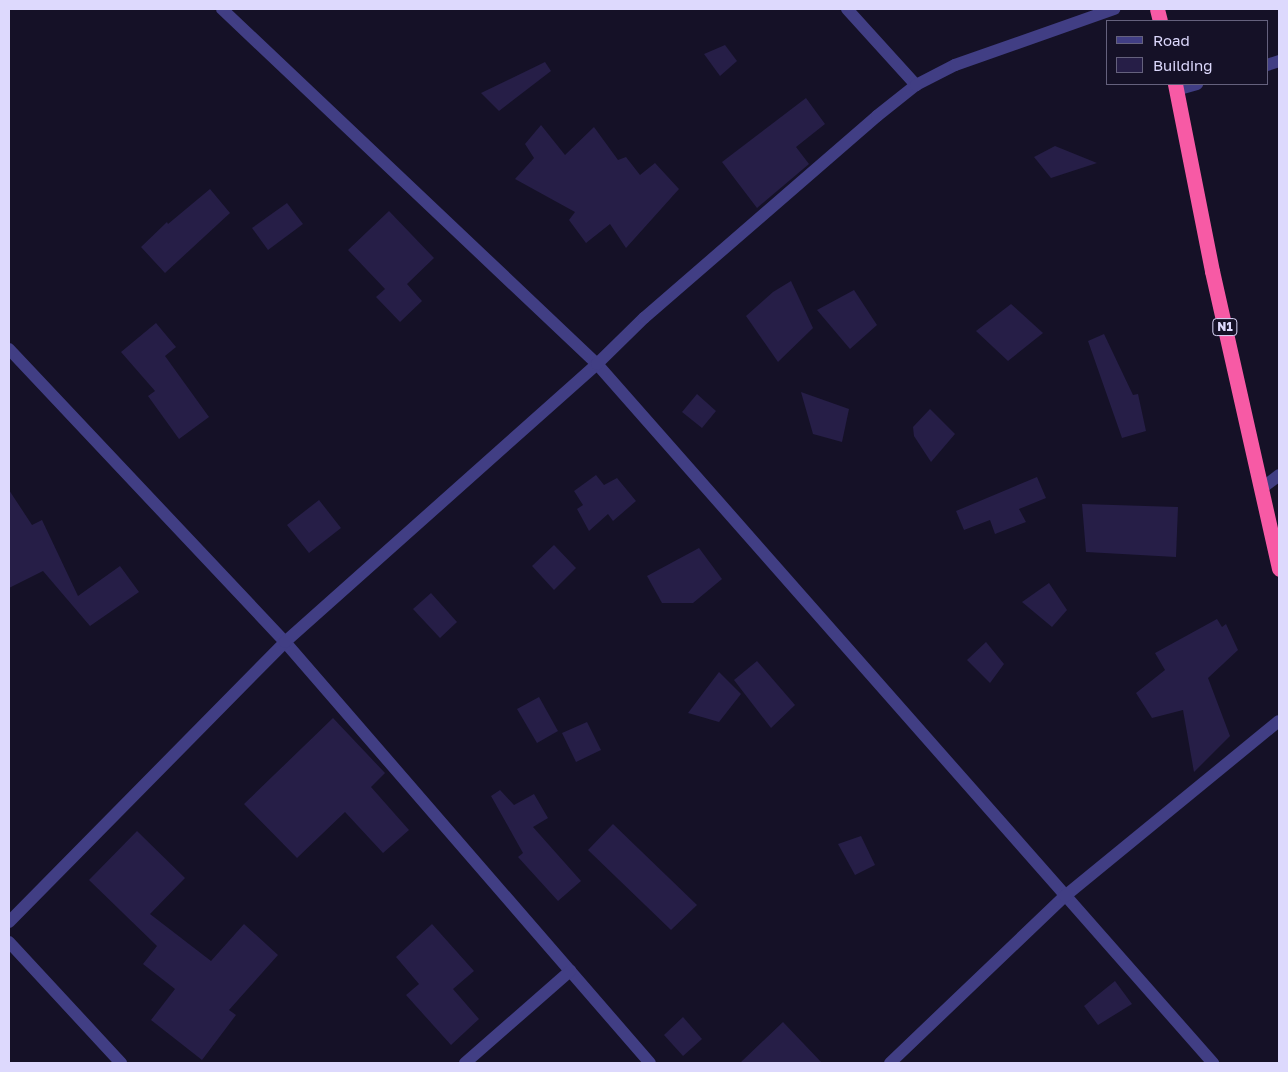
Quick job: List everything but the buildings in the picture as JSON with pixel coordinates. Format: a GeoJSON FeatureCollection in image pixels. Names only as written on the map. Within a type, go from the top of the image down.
{"type":"FeatureCollection","features":[{"type":"Feature","properties":{"kind":"highway","name":"N1"},"geometry":{"type":"LineString","coordinates":[[1175,87],[1212,271],[1279,569]]}},
{"type":"Feature","properties":{"kind":"street"},"geometry":{"type":"LineString","coordinates":[[222,9],[597,364],[1214,1063]]}},
{"type":"Feature","properties":{"kind":"street"},"geometry":{"type":"LineString","coordinates":[[847,9],[916,85]]}},
{"type":"Feature","properties":{"kind":"street"},"geometry":{"type":"LineString","coordinates":[[9,922],[285,642],[597,364],[644,318],[916,85],[954,65],[1114,9]]}},
{"type":"Feature","properties":{"kind":"street"},"geometry":{"type":"LineString","coordinates":[[1175,87],[1190,85]]}},
{"type":"Feature","properties":{"kind":"street"},"geometry":{"type":"LineString","coordinates":[[9,349],[285,642],[650,1063]]}},
{"type":"Feature","properties":{"kind":"street"},"geometry":{"type":"LineString","coordinates":[[1262,488],[1279,474]]}},
{"type":"Feature","properties":{"kind":"street"},"geometry":{"type":"LineString","coordinates":[[890,1063],[1065,896],[1279,721]]}},
{"type":"Feature","properties":{"kind":"street"},"geometry":{"type":"LineString","coordinates":[[9,942],[121,1063]]}},
{"type":"Feature","properties":{"kind":"street"},"geometry":{"type":"LineString","coordinates":[[465,1063],[570,971]]}}]}
